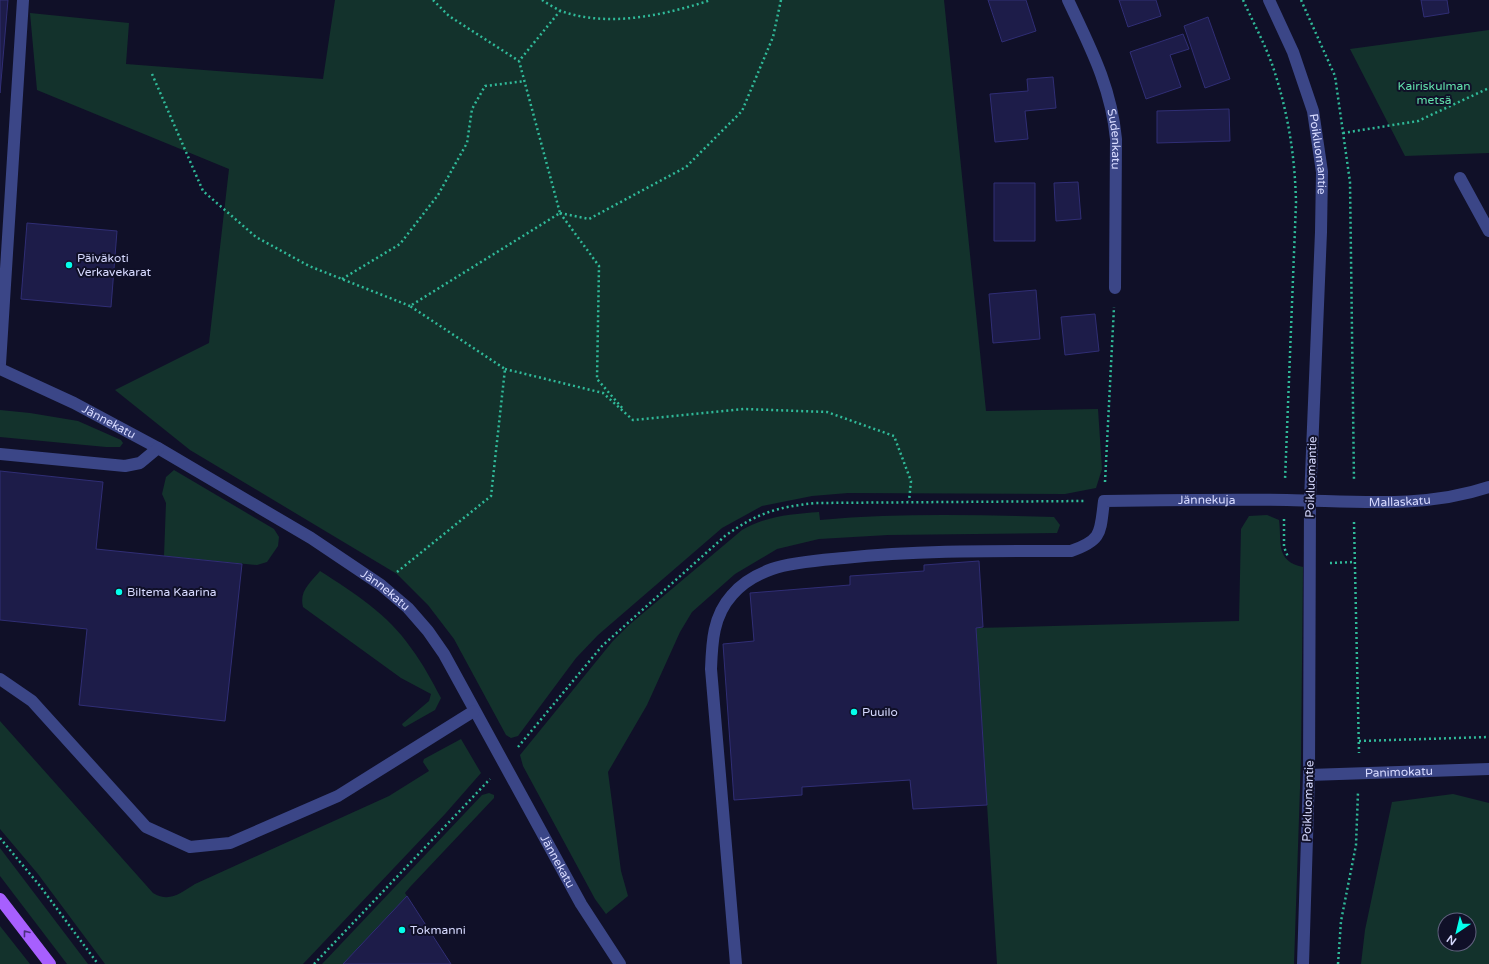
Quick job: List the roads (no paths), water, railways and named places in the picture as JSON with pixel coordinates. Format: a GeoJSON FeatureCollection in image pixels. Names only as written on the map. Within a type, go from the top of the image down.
{"type":"FeatureCollection","features":[{"type":"Feature","properties":{"kind":"main road"},"geometry":{"type":"LineString","coordinates":[[0,899],[50,964]]}},
{"type":"Feature","properties":{"kind":"street"},"geometry":{"type":"LineString","coordinates":[[0,364],[24,0]]}},
{"type":"Feature","properties":{"kind":"street","name":"Sudenkatu"},"geometry":{"type":"LineString","coordinates":[[1068,0],[1100,69],[1114,116],[1116,140],[1115,288]]}},
{"type":"Feature","properties":{"kind":"street","name":"Poikluomantie"},"geometry":{"type":"LineString","coordinates":[[1269,0],[1293,52],[1313,111],[1322,172],[1310,500],[1309,775],[1303,964]]}},
{"type":"Feature","properties":{"kind":"street"},"geometry":{"type":"LineString","coordinates":[[1460,178],[1489,231]]}},
{"type":"Feature","properties":{"kind":"street","name":"Jännekatu"},"geometry":{"type":"LineString","coordinates":[[0,369],[74,403],[158,448],[312,538],[380,585],[408,608],[428,630],[444,654],[503,765],[581,904],[620,964]]}},
{"type":"Feature","properties":{"kind":"street"},"geometry":{"type":"LineString","coordinates":[[0,454],[125,466],[140,463],[158,448]]}},
{"type":"Feature","properties":{"kind":"street","name":"Mallaskatu"},"geometry":{"type":"LineString","coordinates":[[1310,500],[1354,503],[1413,501],[1453,495],[1489,487]]}},
{"type":"Feature","properties":{"kind":"street","name":"Jännekuja"},"geometry":{"type":"LineString","coordinates":[[736,964],[711,669],[712,640],[718,616],[732,595],[748,580],[773,568],[819,560],[896,552],[1070,551],[1086,546],[1095,540],[1101,526],[1104,501],[1310,500]]}},
{"type":"Feature","properties":{"kind":"street"},"geometry":{"type":"LineString","coordinates":[[0,679],[32,701],[146,828],[190,847],[230,843],[338,796],[474,711]]}},
{"type":"Feature","properties":{"kind":"street","name":"Panimokatu"},"geometry":{"type":"LineString","coordinates":[[1309,775],[1489,769]]}},
{"type":"Feature","properties":{"kind":"place","name":"Päiväkoti Verkavekarat"},"geometry":{"type":"Point","coordinates":[69,265]}},
{"type":"Feature","properties":{"kind":"place","name":"Biltema Kaarina"},"geometry":{"type":"Point","coordinates":[119,592]}},
{"type":"Feature","properties":{"kind":"place","name":"Puuilo"},"geometry":{"type":"Point","coordinates":[854,712]}},
{"type":"Feature","properties":{"kind":"place","name":"Tokmanni"},"geometry":{"type":"Point","coordinates":[402,930]}},
{"type":"Feature","properties":{"kind":"park label","name":"Kairiskulman metsä"},"geometry":{"type":"Point","coordinates":[1434,93]}}]}
